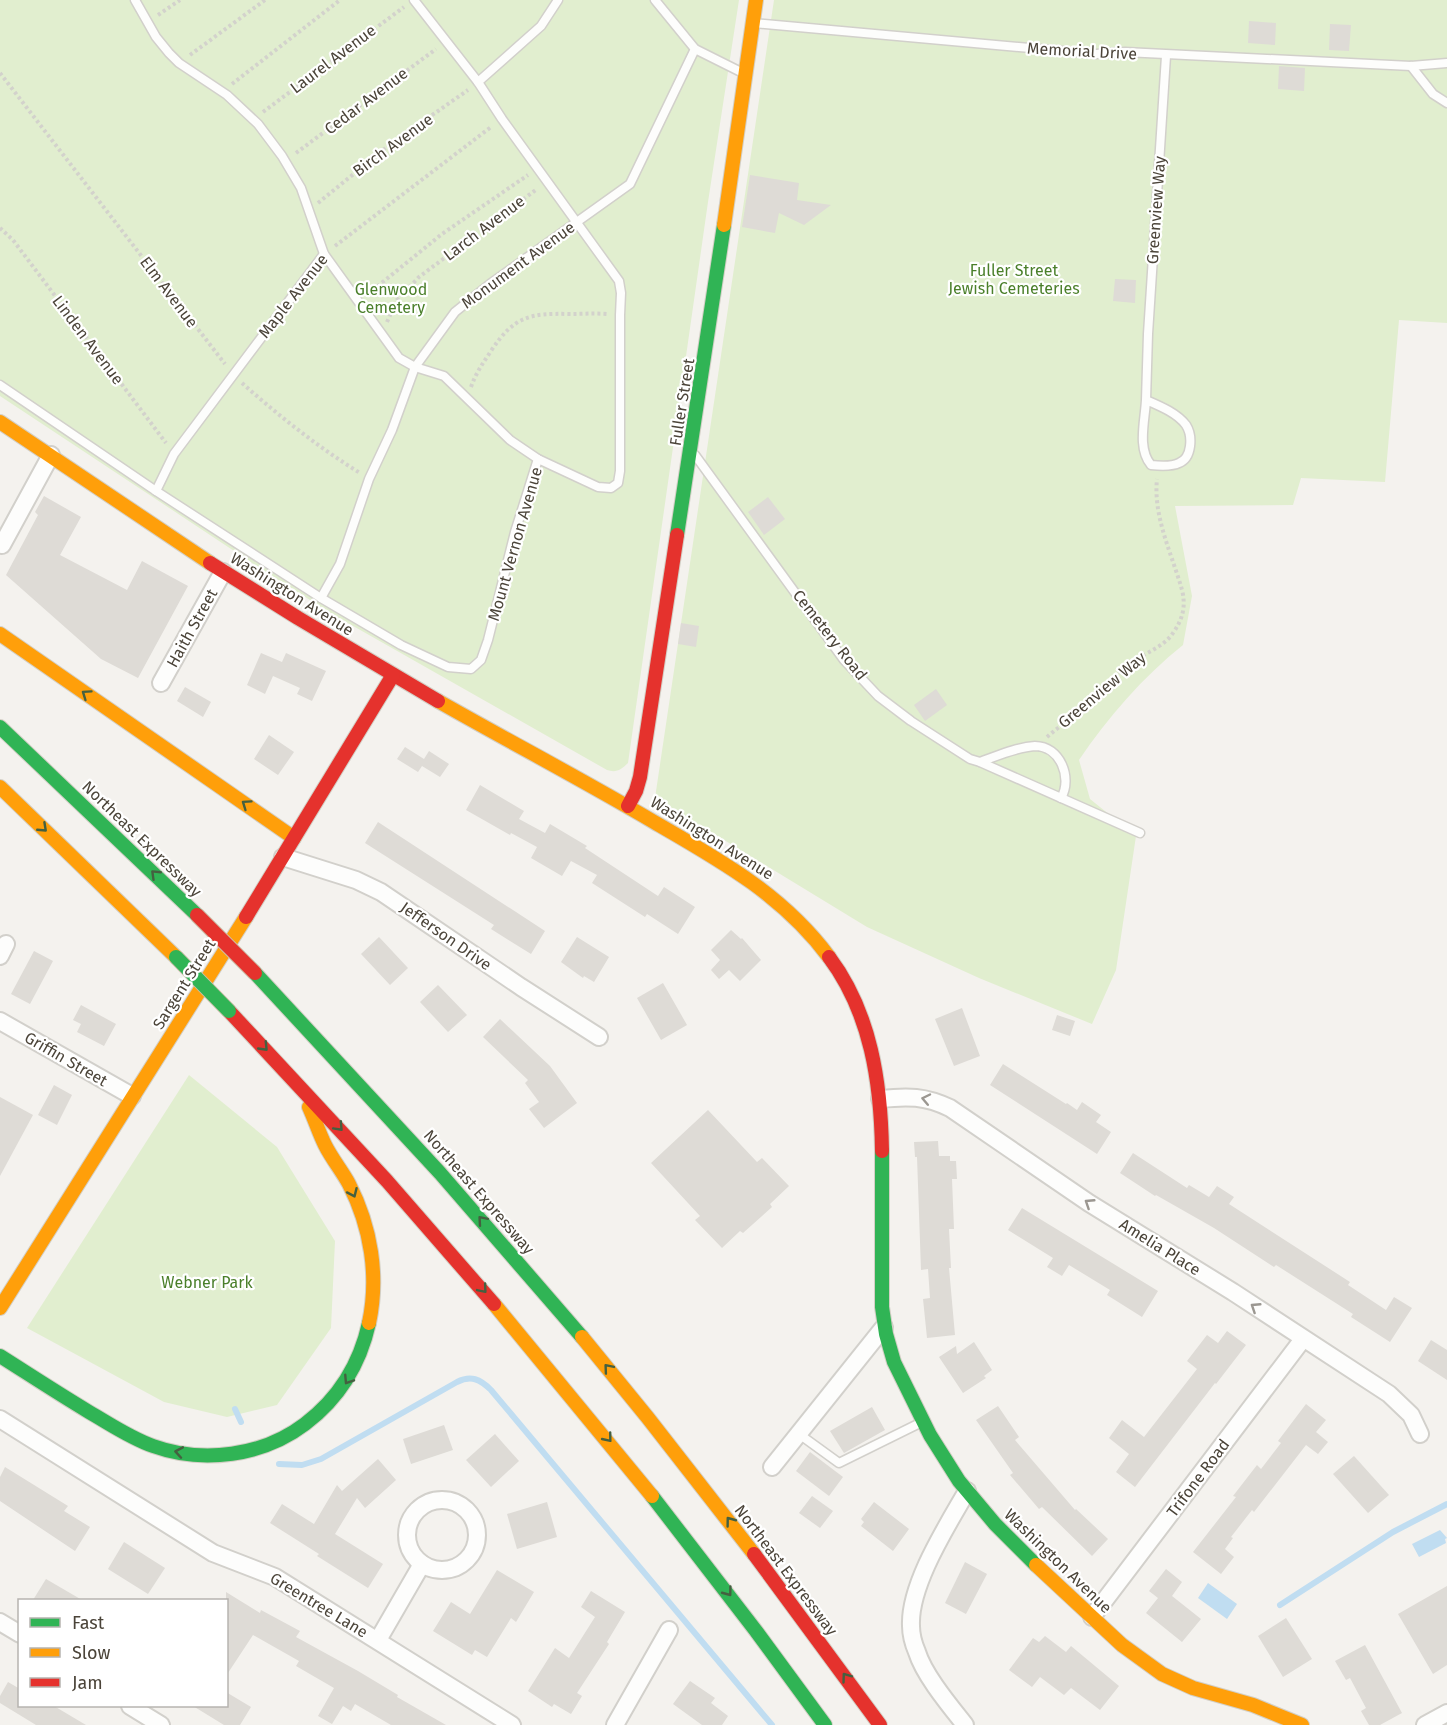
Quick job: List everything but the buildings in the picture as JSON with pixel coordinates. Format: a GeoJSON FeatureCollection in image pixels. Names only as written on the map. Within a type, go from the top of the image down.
{"type":"FeatureCollection","features":[{"type":"Feature","properties":{"kind":"main road","name":"Fuller Street"},"geometry":{"type":"LineString","coordinates":[[628,806],[640,777],[747,75],[756,0]]}},
{"type":"Feature","properties":{"kind":"main road","name":"Washington Avenue"},"geometry":{"type":"LineString","coordinates":[[0,422],[223,572],[393,675],[628,806],[751,880],[811,933],[834,963],[860,1011],[875,1061],[880,1099],[884,1327],[896,1369],[938,1449],[967,1491],[1023,1554],[1119,1643],[1166,1677],[1192,1688],[1266,1710],[1302,1725]]}},
{"type":"Feature","properties":{"kind":"main road"},"geometry":{"type":"LineString","coordinates":[[0,634],[294,838]]}},
{"type":"Feature","properties":{"kind":"main road","name":"Sargent Street"},"geometry":{"type":"LineString","coordinates":[[0,1308],[283,857],[393,675]]}},
{"type":"Feature","properties":{"kind":"main road","name":"Northeast Expressway"},"geometry":{"type":"LineString","coordinates":[[0,727],[255,973],[415,1144],[600,1359],[726,1516],[880,1725]]}},
{"type":"Feature","properties":{"kind":"main road"},"geometry":{"type":"LineString","coordinates":[[0,788],[229,1011],[426,1223],[563,1383],[696,1551],[825,1725]]}},
{"type":"Feature","properties":{"kind":"main road"},"geometry":{"type":"LineString","coordinates":[[0,1356],[131,1437],[165,1450],[184,1454],[223,1455],[243,1452],[281,1439],[315,1418],[343,1388],[363,1351],[373,1313],[374,1274],[367,1233],[353,1194],[327,1149],[299,1084]]}},
{"type":"Feature","properties":{"kind":"street"},"geometry":{"type":"LineString","coordinates":[[2,545],[51,455]]}},
{"type":"Feature","properties":{"kind":"street","name":"Haith Street"},"geometry":{"type":"LineString","coordinates":[[160,683],[223,572]]}},
{"type":"Feature","properties":{"kind":"street","name":"Jefferson Drive"},"geometry":{"type":"LineString","coordinates":[[283,857],[356,880],[381,892],[599,1037]]}},
{"type":"Feature","properties":{"kind":"street","name":"Griffin Street"},"geometry":{"type":"LineString","coordinates":[[0,1021],[132,1096]]}},
{"type":"Feature","properties":{"kind":"street","name":"Amelia Place"},"geometry":{"type":"LineString","coordinates":[[880,1099],[900,1096],[930,1099],[950,1108],[1089,1203],[1233,1292],[1389,1394],[1411,1415],[1420,1434]]}},
{"type":"Feature","properties":{"kind":"street"},"geometry":{"type":"LineString","coordinates":[[772,1467],[884,1327]]}},
{"type":"Feature","properties":{"kind":"street","name":"Trifone Road"},"geometry":{"type":"LineString","coordinates":[[1092,1617],[1304,1339]]}},
{"type":"Feature","properties":{"kind":"street","name":"Greentree Lane"},"geometry":{"type":"LineString","coordinates":[[0,1419],[213,1553],[272,1575],[512,1725]]}},
{"type":"Feature","properties":{"kind":"street"},"geometry":{"type":"LineString","coordinates":[[965,1725],[935,1684],[917,1654],[910,1626],[915,1595],[933,1551],[967,1491]]}},
{"type":"Feature","properties":{"kind":"street"},"geometry":{"type":"LineString","coordinates":[[436,1500],[452,1501],[464,1508],[474,1520],[477,1535],[470,1557],[464,1563],[449,1569],[432,1569],[422,1564],[409,1545],[408,1529],[413,1516],[423,1505],[436,1500]]}},
{"type":"Feature","properties":{"kind":"street"},"geometry":{"type":"LineString","coordinates":[[378,1640],[422,1564]]}},
{"type":"Feature","properties":{"kind":"street"},"geometry":{"type":"LineString","coordinates":[[0,1622],[18,1633]]}},
{"type":"Feature","properties":{"kind":"street"},"geometry":{"type":"LineString","coordinates":[[615,1725],[669,1629]]}},
{"type":"Feature","properties":{"kind":"street"},"geometry":{"type":"LineString","coordinates":[[132,1707],[161,1725]]}},
{"type":"Feature","properties":{"kind":"street"},"geometry":{"type":"LineString","coordinates":[[1425,1725],[1447,1713]]}},
{"type":"Feature","properties":{"kind":"lane"},"geometry":{"type":"LineString","coordinates":[[135,0],[156,37],[179,63],[221,92],[253,119],[285,161],[310,209],[324,254],[399,358],[416,367],[444,376],[510,440],[538,459]]}},
{"type":"Feature","properties":{"kind":"lane","name":"Mount Vernon Avenue"},"geometry":{"type":"LineString","coordinates":[[0,385],[156,491],[321,598],[401,645],[448,668],[471,669],[481,660],[515,532],[538,459],[598,487],[611,488],[618,483],[621,434],[621,293],[619,280],[502,119],[478,82],[414,0]]}},
{"type":"Feature","properties":{"kind":"lane"},"geometry":{"type":"LineString","coordinates":[[478,82],[541,26],[558,0]]}},
{"type":"Feature","properties":{"kind":"lane"},"geometry":{"type":"LineString","coordinates":[[655,0],[695,48],[747,75]]}},
{"type":"Feature","properties":{"kind":"lane","name":"Memorial Drive"},"geometry":{"type":"LineString","coordinates":[[754,23],[1096,54],[1125,52],[1166,56],[1244,57],[1411,66],[1447,63]]}},
{"type":"Feature","properties":{"kind":"lane","name":"Monument Avenue"},"geometry":{"type":"LineString","coordinates":[[321,598],[340,564],[369,479],[392,430],[416,367],[455,312],[490,284],[630,184],[695,48]]}},
{"type":"Feature","properties":{"kind":"lane","name":"Greenview Way"},"geometry":{"type":"LineString","coordinates":[[1158,466],[1151,465],[1144,457],[1143,436],[1166,56]]}},
{"type":"Feature","properties":{"kind":"lane"},"geometry":{"type":"LineString","coordinates":[[1411,66],[1432,94],[1447,104]]}},
{"type":"Feature","properties":{"kind":"lane","name":"Maple Avenue"},"geometry":{"type":"LineString","coordinates":[[156,491],[174,454],[324,254]]}},
{"type":"Feature","properties":{"kind":"lane"},"geometry":{"type":"LineString","coordinates":[[1146,400],[1178,417],[1190,431],[1191,441],[1185,459],[1180,463],[1158,466]]}},
{"type":"Feature","properties":{"kind":"lane","name":"Cemetery Road"},"geometry":{"type":"LineString","coordinates":[[691,449],[844,660],[878,696],[911,722],[970,759],[1140,833]]}},
{"type":"Feature","properties":{"kind":"lane"},"geometry":{"type":"LineString","coordinates":[[980,762],[1036,746],[1051,752],[1060,761],[1067,779],[1067,789],[1061,798]]}},
{"type":"Feature","properties":{"kind":"lane"},"geometry":{"type":"LineString","coordinates":[[799,1434],[839,1463],[923,1422]]}},
{"type":"Feature","properties":{"kind":"path"},"geometry":{"type":"LineString","coordinates":[[148,24],[180,0]]}},
{"type":"Feature","properties":{"kind":"path"},"geometry":{"type":"LineString","coordinates":[[179,63],[265,0]]}},
{"type":"Feature","properties":{"kind":"path"},"geometry":{"type":"LineString","coordinates":[[221,92],[340,0]]}},
{"type":"Feature","properties":{"kind":"path","name":"Laurel Avenue"},"geometry":{"type":"LineString","coordinates":[[253,119],[406,6]]}},
{"type":"Feature","properties":{"kind":"path","name":"Cedar Avenue"},"geometry":{"type":"LineString","coordinates":[[285,161],[446,40]]}},
{"type":"Feature","properties":{"kind":"path","name":"Elm Avenue"},"geometry":{"type":"LineString","coordinates":[[0,73],[233,375],[270,409],[369,479]]}},
{"type":"Feature","properties":{"kind":"path","name":"Birch Avenue"},"geometry":{"type":"LineString","coordinates":[[310,209],[388,146],[478,82]]}},
{"type":"Feature","properties":{"kind":"path","name":"Maple Avenue"},"geometry":{"type":"LineString","coordinates":[[324,254],[502,119]]}},
{"type":"Feature","properties":{"kind":"path"},"geometry":{"type":"LineString","coordinates":[[359,303],[442,234],[502,191],[538,169]]}},
{"type":"Feature","properties":{"kind":"path","name":"Larch Avenue"},"geometry":{"type":"LineString","coordinates":[[381,335],[397,300],[419,277],[486,225],[547,182]]}},
{"type":"Feature","properties":{"kind":"path","name":"Linden Avenue"},"geometry":{"type":"LineString","coordinates":[[0,228],[13,240],[174,454]]}},
{"type":"Feature","properties":{"kind":"path"},"geometry":{"type":"LineString","coordinates":[[469,400],[470,389],[478,368],[500,336],[514,324],[534,315],[550,313],[620,315]]}},
{"type":"Feature","properties":{"kind":"path","name":"Greenview Way"},"geometry":{"type":"LineString","coordinates":[[1036,746],[1091,701],[1127,666],[1146,652],[1164,644],[1180,622],[1185,604],[1168,551],[1159,509],[1156,484],[1158,466]]}},
{"type":"Feature","properties":{"kind":"green space","name":"Glenwood Cemetery"},"geometry":{"type":"Polygon","coordinates":[[[0,0],[739,0],[628,763],[616,771],[607,770],[332,614],[0,396],[0,0]]]}},
{"type":"Feature","properties":{"kind":"green space","name":"Fuller Street Jewish Cemeteries"},"geometry":{"type":"Polygon","coordinates":[[[774,0],[1447,0],[1447,323],[1399,320],[1385,482],[1301,478],[1293,505],[1175,506],[1192,596],[1183,645],[1127,698],[1079,760],[1090,799],[1136,836],[1116,970],[1092,1024],[979,978],[867,927],[655,798],[774,0]]]}},
{"type":"Feature","properties":{"kind":"green space","name":"Webner Park"},"geometry":{"type":"Polygon","coordinates":[[[189,1075],[277,1147],[335,1241],[331,1328],[277,1405],[227,1417],[164,1402],[27,1328],[189,1075]]]}},
{"type":"Feature","properties":{"kind":"water"},"geometry":{"type":"Polygon","coordinates":[[[1440,1530],[1447,1538],[1446,1543],[1419,1557],[1412,1544],[1440,1530]]]}},
{"type":"Feature","properties":{"kind":"water"},"geometry":{"type":"Polygon","coordinates":[[[1208,1583],[1237,1604],[1227,1619],[1198,1598],[1208,1583]]]}},
{"type":"Feature","properties":{"kind":"waterway"},"geometry":{"type":"LineString","coordinates":[[279,1464],[302,1465],[321,1459],[457,1382],[471,1379],[483,1383],[772,1725]]}},
{"type":"Feature","properties":{"kind":"waterway"},"geometry":{"type":"LineString","coordinates":[[235,1409],[241,1422]]}},
{"type":"Feature","properties":{"kind":"waterway"},"geometry":{"type":"LineString","coordinates":[[1280,1605],[1393,1532],[1447,1504]]}},
{"type":"Feature","properties":{"kind":"traffic: fast"},"geometry":{"type":"LineString","coordinates":[[677,535],[724,225]]}},
{"type":"Feature","properties":{"kind":"traffic: fast"},"geometry":{"type":"LineString","coordinates":[[0,727],[197,915]]}},
{"type":"Feature","properties":{"kind":"traffic: fast"},"geometry":{"type":"LineString","coordinates":[[176,957],[229,1011]]}},
{"type":"Feature","properties":{"kind":"traffic: fast"},"geometry":{"type":"LineString","coordinates":[[255,973],[440,1173],[582,1337]]}},
{"type":"Feature","properties":{"kind":"traffic: fast"},"geometry":{"type":"LineString","coordinates":[[882,1151],[882,1307],[886,1334],[894,1362],[930,1435],[959,1481],[995,1524],[1036,1565]]}},
{"type":"Feature","properties":{"kind":"traffic: fast"},"geometry":{"type":"LineString","coordinates":[[0,1356],[89,1412],[145,1443],[172,1452],[192,1455],[232,1454],[271,1443],[288,1435],[317,1414],[346,1380],[360,1353],[369,1323]]}},
{"type":"Feature","properties":{"kind":"traffic: fast"},"geometry":{"type":"LineString","coordinates":[[652,1496],[825,1725]]}},
{"type":"Feature","properties":{"kind":"traffic: slow"},"geometry":{"type":"LineString","coordinates":[[724,225],[756,0]]}},
{"type":"Feature","properties":{"kind":"traffic: slow"},"geometry":{"type":"LineString","coordinates":[[0,422],[210,563]]}},
{"type":"Feature","properties":{"kind":"traffic: slow"},"geometry":{"type":"LineString","coordinates":[[0,634],[294,838]]}},
{"type":"Feature","properties":{"kind":"traffic: slow"},"geometry":{"type":"LineString","coordinates":[[438,701],[627,806],[749,880],[792,915],[829,957]]}},
{"type":"Feature","properties":{"kind":"traffic: slow"},"geometry":{"type":"LineString","coordinates":[[0,787],[176,957]]}},
{"type":"Feature","properties":{"kind":"traffic: slow"},"geometry":{"type":"LineString","coordinates":[[0,1308],[246,917]]}},
{"type":"Feature","properties":{"kind":"traffic: slow"},"geometry":{"type":"LineString","coordinates":[[309,1107],[325,1145],[357,1200],[368,1234],[373,1270],[369,1323]]}},
{"type":"Feature","properties":{"kind":"traffic: slow"},"geometry":{"type":"LineString","coordinates":[[494,1304],[652,1496]]}},
{"type":"Feature","properties":{"kind":"traffic: slow"},"geometry":{"type":"LineString","coordinates":[[582,1337],[754,1554]]}},
{"type":"Feature","properties":{"kind":"traffic: slow"},"geometry":{"type":"LineString","coordinates":[[1036,1565],[1122,1645],[1162,1674],[1193,1688],[1253,1705],[1302,1725]]}},
{"type":"Feature","properties":{"kind":"traffic: jam"},"geometry":{"type":"LineString","coordinates":[[628,806],[640,777],[677,535]]}},
{"type":"Feature","properties":{"kind":"traffic: jam"},"geometry":{"type":"LineString","coordinates":[[210,563],[438,701]]}},
{"type":"Feature","properties":{"kind":"traffic: jam"},"geometry":{"type":"LineString","coordinates":[[246,917],[393,675]]}},
{"type":"Feature","properties":{"kind":"traffic: jam"},"geometry":{"type":"LineString","coordinates":[[197,915],[255,973]]}},
{"type":"Feature","properties":{"kind":"traffic: jam"},"geometry":{"type":"LineString","coordinates":[[829,957],[855,1001],[871,1050],[879,1100],[882,1151]]}},
{"type":"Feature","properties":{"kind":"traffic: jam"},"geometry":{"type":"LineString","coordinates":[[229,1011],[387,1181],[494,1304]]}},
{"type":"Feature","properties":{"kind":"traffic: jam"},"geometry":{"type":"LineString","coordinates":[[754,1554],[880,1725]]}}]}
